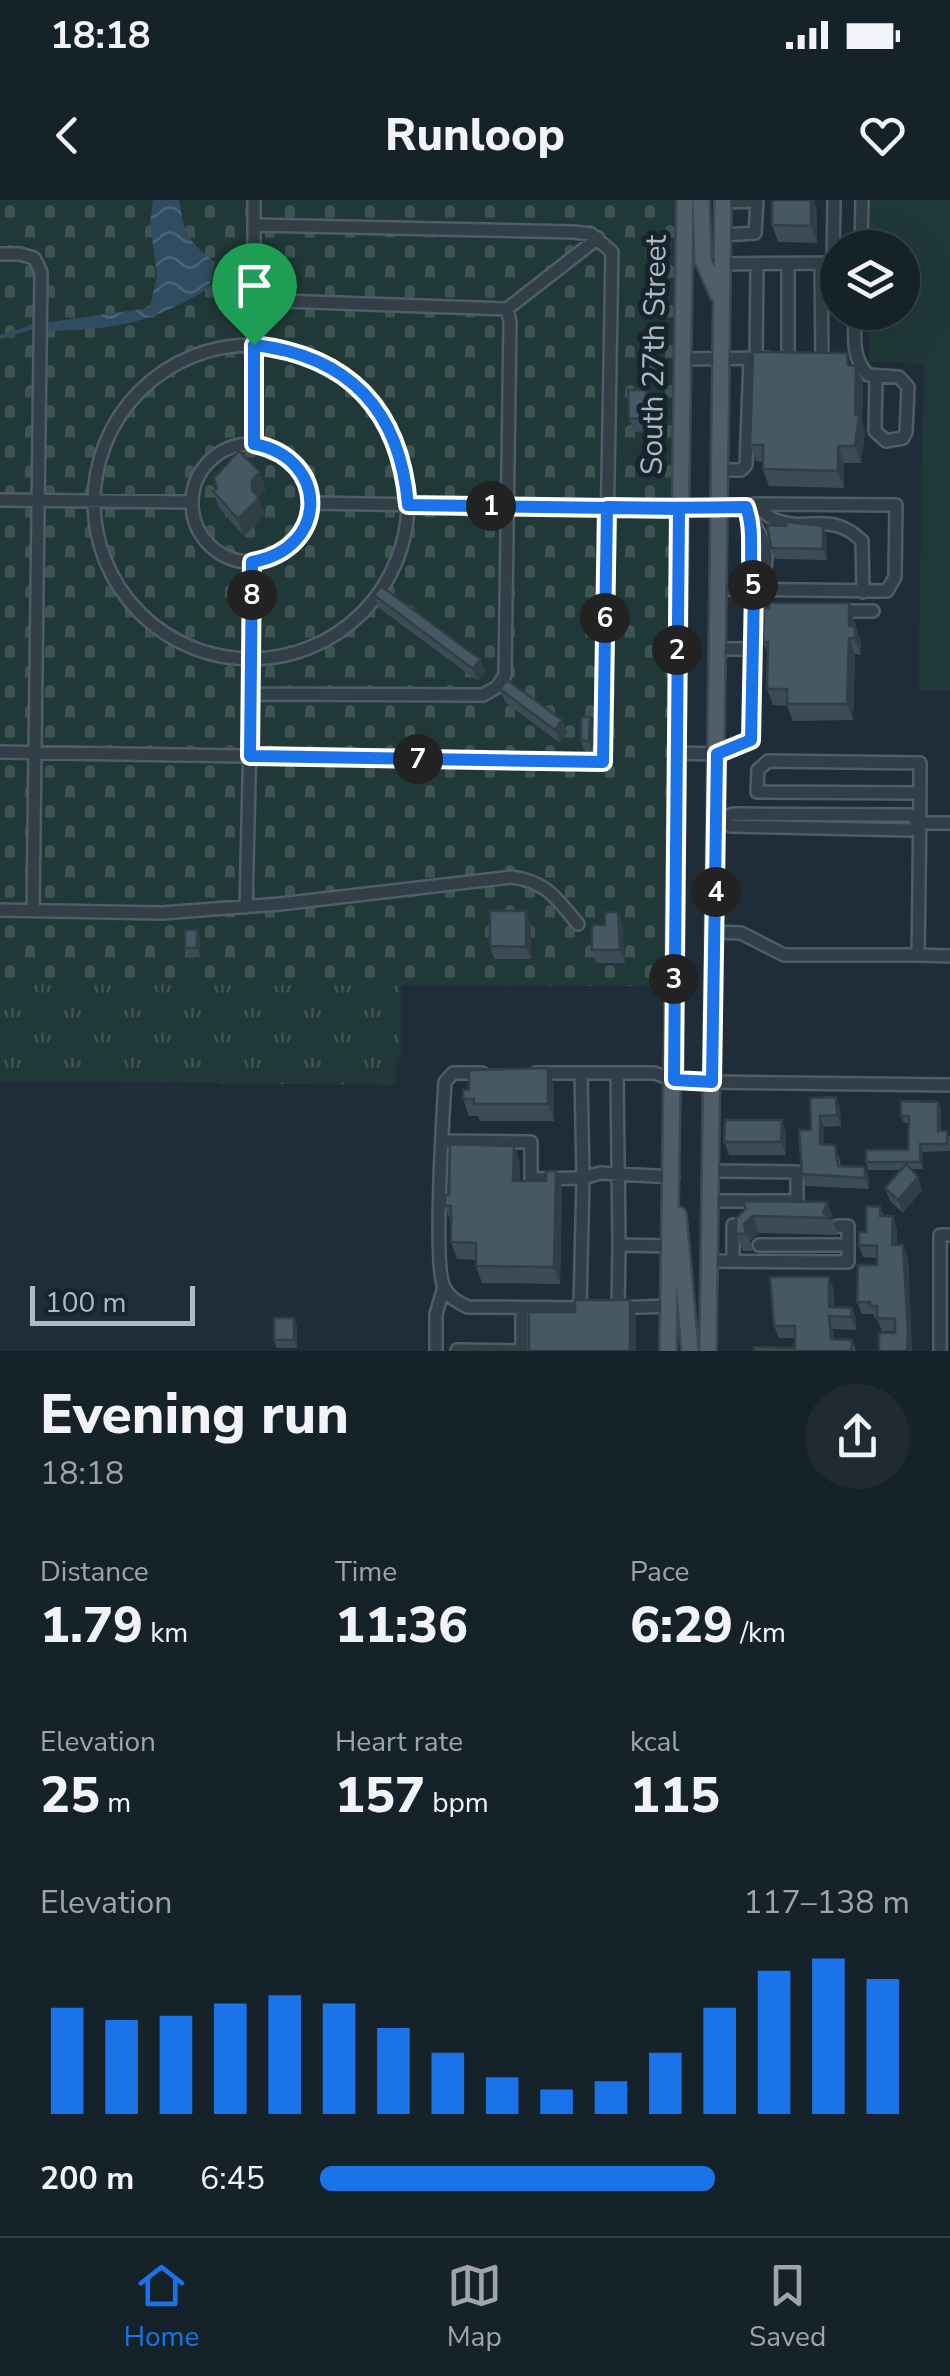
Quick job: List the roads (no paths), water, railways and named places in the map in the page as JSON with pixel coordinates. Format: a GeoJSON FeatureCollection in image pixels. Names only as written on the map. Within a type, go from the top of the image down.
{"type":"FeatureCollection","features":[{"type":"Feature","properties":{"kind":"main road","name":"South 27th Street"},"geometry":{"type":"LineString","coordinates":[[672,1176],[685,200]]}},
{"type":"Feature","properties":{"kind":"main road"},"geometry":{"type":"LineString","coordinates":[[701,200],[705,264],[722,302]]}},
{"type":"Feature","properties":{"kind":"main road"},"geometry":{"type":"LineString","coordinates":[[708,1351],[723,201]]}},
{"type":"Feature","properties":{"kind":"main road"},"geometry":{"type":"LineString","coordinates":[[668,1351],[672,1176]]}},
{"type":"Feature","properties":{"kind":"main road"},"geometry":{"type":"LineString","coordinates":[[672,1176],[690,1351]]}},
{"type":"Feature","properties":{"kind":"street"},"geometry":{"type":"LineString","coordinates":[[254,200],[254,444]]}},
{"type":"Feature","properties":{"kind":"street"},"geometry":{"type":"LineString","coordinates":[[833,230],[834,200]]}},
{"type":"Feature","properties":{"kind":"street"},"geometry":{"type":"LineString","coordinates":[[861,230],[862,200]]}},
{"type":"Feature","properties":{"kind":"street"},"geometry":{"type":"LineString","coordinates":[[723,201],[757,201],[755,233],[723,235]]}},
{"type":"Feature","properties":{"kind":"street"},"geometry":{"type":"LineString","coordinates":[[0,752],[603,762],[612,252],[598,238],[572,232],[254,225]]}},
{"type":"Feature","properties":{"kind":"street"},"geometry":{"type":"LineString","coordinates":[[254,300],[507,309],[598,238]]}},
{"type":"Feature","properties":{"kind":"street"},"geometry":{"type":"LineString","coordinates":[[0,254],[34,258],[41,272],[32,911]]}},
{"type":"Feature","properties":{"kind":"street"},"geometry":{"type":"LineString","coordinates":[[705,264],[820,263]]}},
{"type":"Feature","properties":{"kind":"street"},"geometry":{"type":"LineString","coordinates":[[720,462],[745,468],[757,264]]}},
{"type":"Feature","properties":{"kind":"street"},"geometry":{"type":"LineString","coordinates":[[788,264],[788,358]]}},
{"type":"Feature","properties":{"kind":"street"},"geometry":{"type":"LineString","coordinates":[[251,694],[483,695],[497,687],[505,675],[510,322],[507,309]]}},
{"type":"Feature","properties":{"kind":"street"},"geometry":{"type":"LineString","coordinates":[[822,358],[825,330]]}},
{"type":"Feature","properties":{"kind":"street"},"geometry":{"type":"LineString","coordinates":[[855,330],[855,359],[868,376],[876,376],[900,377],[908,387],[906,432],[896,441],[886,442],[875,431],[876,376]]}},
{"type":"Feature","properties":{"kind":"street"},"geometry":{"type":"LineString","coordinates":[[254,345],[284,348],[314,358],[341,373],[364,393],[398,444],[406,474],[408,505],[396,565],[360,615],[336,634],[308,648],[251,660],[188,646],[138,612],[105,561],[96,532],[94,501],[97,470],[106,441],[141,390],[165,370],[193,356],[254,345]]}},
{"type":"Feature","properties":{"kind":"street"},"geometry":{"type":"LineString","coordinates":[[682,359],[855,359]]}},
{"type":"Feature","properties":{"kind":"street"},"geometry":{"type":"LineString","coordinates":[[254,444],[287,456],[300,469],[311,503],[300,538],[287,551],[252,562],[236,560],[209,545],[200,532],[192,502],[194,487],[211,460],[224,451],[254,444]]}},
{"type":"Feature","properties":{"kind":"street"},"geometry":{"type":"LineString","coordinates":[[0,500],[192,502]]}},
{"type":"Feature","properties":{"kind":"street"},"geometry":{"type":"LineString","coordinates":[[311,503],[720,510],[751,506],[896,505],[895,577],[887,591],[719,590]]}},
{"type":"Feature","properties":{"kind":"street"},"geometry":{"type":"LineString","coordinates":[[676,754],[717,754],[751,740],[751,506]]}},
{"type":"Feature","properties":{"kind":"street"},"geometry":{"type":"LineString","coordinates":[[751,506],[781,522],[832,523],[862,541],[873,615],[823,611]]}},
{"type":"Feature","properties":{"kind":"street"},"geometry":{"type":"LineString","coordinates":[[246,907],[252,562]]}},
{"type":"Feature","properties":{"kind":"street"},"geometry":{"type":"LineString","coordinates":[[754,610],[773,610]]}},
{"type":"Feature","properties":{"kind":"street"},"geometry":{"type":"LineString","coordinates":[[718,649],[753,649]]}},
{"type":"Feature","properties":{"kind":"street"},"geometry":{"type":"LineString","coordinates":[[918,955],[920,822],[920,793],[920,763],[768,761],[758,770],[757,792],[920,793]]}},
{"type":"Feature","properties":{"kind":"street"},"geometry":{"type":"LineString","coordinates":[[716,821],[731,826],[910,830],[920,822],[950,823]]}},
{"type":"Feature","properties":{"kind":"street"},"geometry":{"type":"LineString","coordinates":[[0,910],[162,913],[512,878],[535,880],[578,924]]}},
{"type":"Feature","properties":{"kind":"street"},"geometry":{"type":"LineString","coordinates":[[715,932],[742,933],[784,954],[950,956]]}},
{"type":"Feature","properties":{"kind":"street"},"geometry":{"type":"LineString","coordinates":[[436,1351],[436,1314],[444,1287],[440,1257],[448,1076],[490,1073]]}},
{"type":"Feature","properties":{"kind":"street"},"geometry":{"type":"LineString","coordinates":[[526,1073],[655,1074],[674,1080],[712,1082],[950,1086]]}},
{"type":"Feature","properties":{"kind":"street"},"geometry":{"type":"LineString","coordinates":[[580,1308],[582,1073]]}},
{"type":"Feature","properties":{"kind":"street"},"geometry":{"type":"LineString","coordinates":[[617,1073],[618,1308]]}},
{"type":"Feature","properties":{"kind":"street"},"geometry":{"type":"LineString","coordinates":[[443,1141],[530,1142],[530,1179],[583,1178],[600,1173],[672,1176]]}},
{"type":"Feature","properties":{"kind":"street"},"geometry":{"type":"LineString","coordinates":[[709,1201],[796,1201],[797,1172],[710,1172]]}},
{"type":"Feature","properties":{"kind":"street"},"geometry":{"type":"LineString","coordinates":[[709,1226],[738,1226],[733,1261]]}},
{"type":"Feature","properties":{"kind":"street"},"geometry":{"type":"LineString","coordinates":[[709,1261],[848,1262],[843,1226]]}},
{"type":"Feature","properties":{"kind":"street"},"geometry":{"type":"LineString","coordinates":[[940,1351],[945,1235]]}},
{"type":"Feature","properties":{"kind":"street"},"geometry":{"type":"LineString","coordinates":[[759,1244],[848,1245]]}},
{"type":"Feature","properties":{"kind":"street"},"geometry":{"type":"LineString","coordinates":[[619,1246],[670,1246]]}},
{"type":"Feature","properties":{"kind":"street"},"geometry":{"type":"LineString","coordinates":[[444,1287],[452,1298],[468,1307],[668,1306]]}},
{"type":"Feature","properties":{"kind":"street"},"geometry":{"type":"LineString","coordinates":[[457,1350],[522,1351],[522,1308]]}},
{"type":"Feature","properties":{"kind":"water"},"geometry":{"type":"Polygon","coordinates":[[[153,200],[179,200],[189,236],[215,262],[209,288],[165,311],[124,324],[32,331],[28,325],[150,308],[157,275],[150,223],[153,200]]]}},
{"type":"Feature","properties":{"kind":"waterway"},"geometry":{"type":"LineString","coordinates":[[0,337],[30,328]]}}]}
